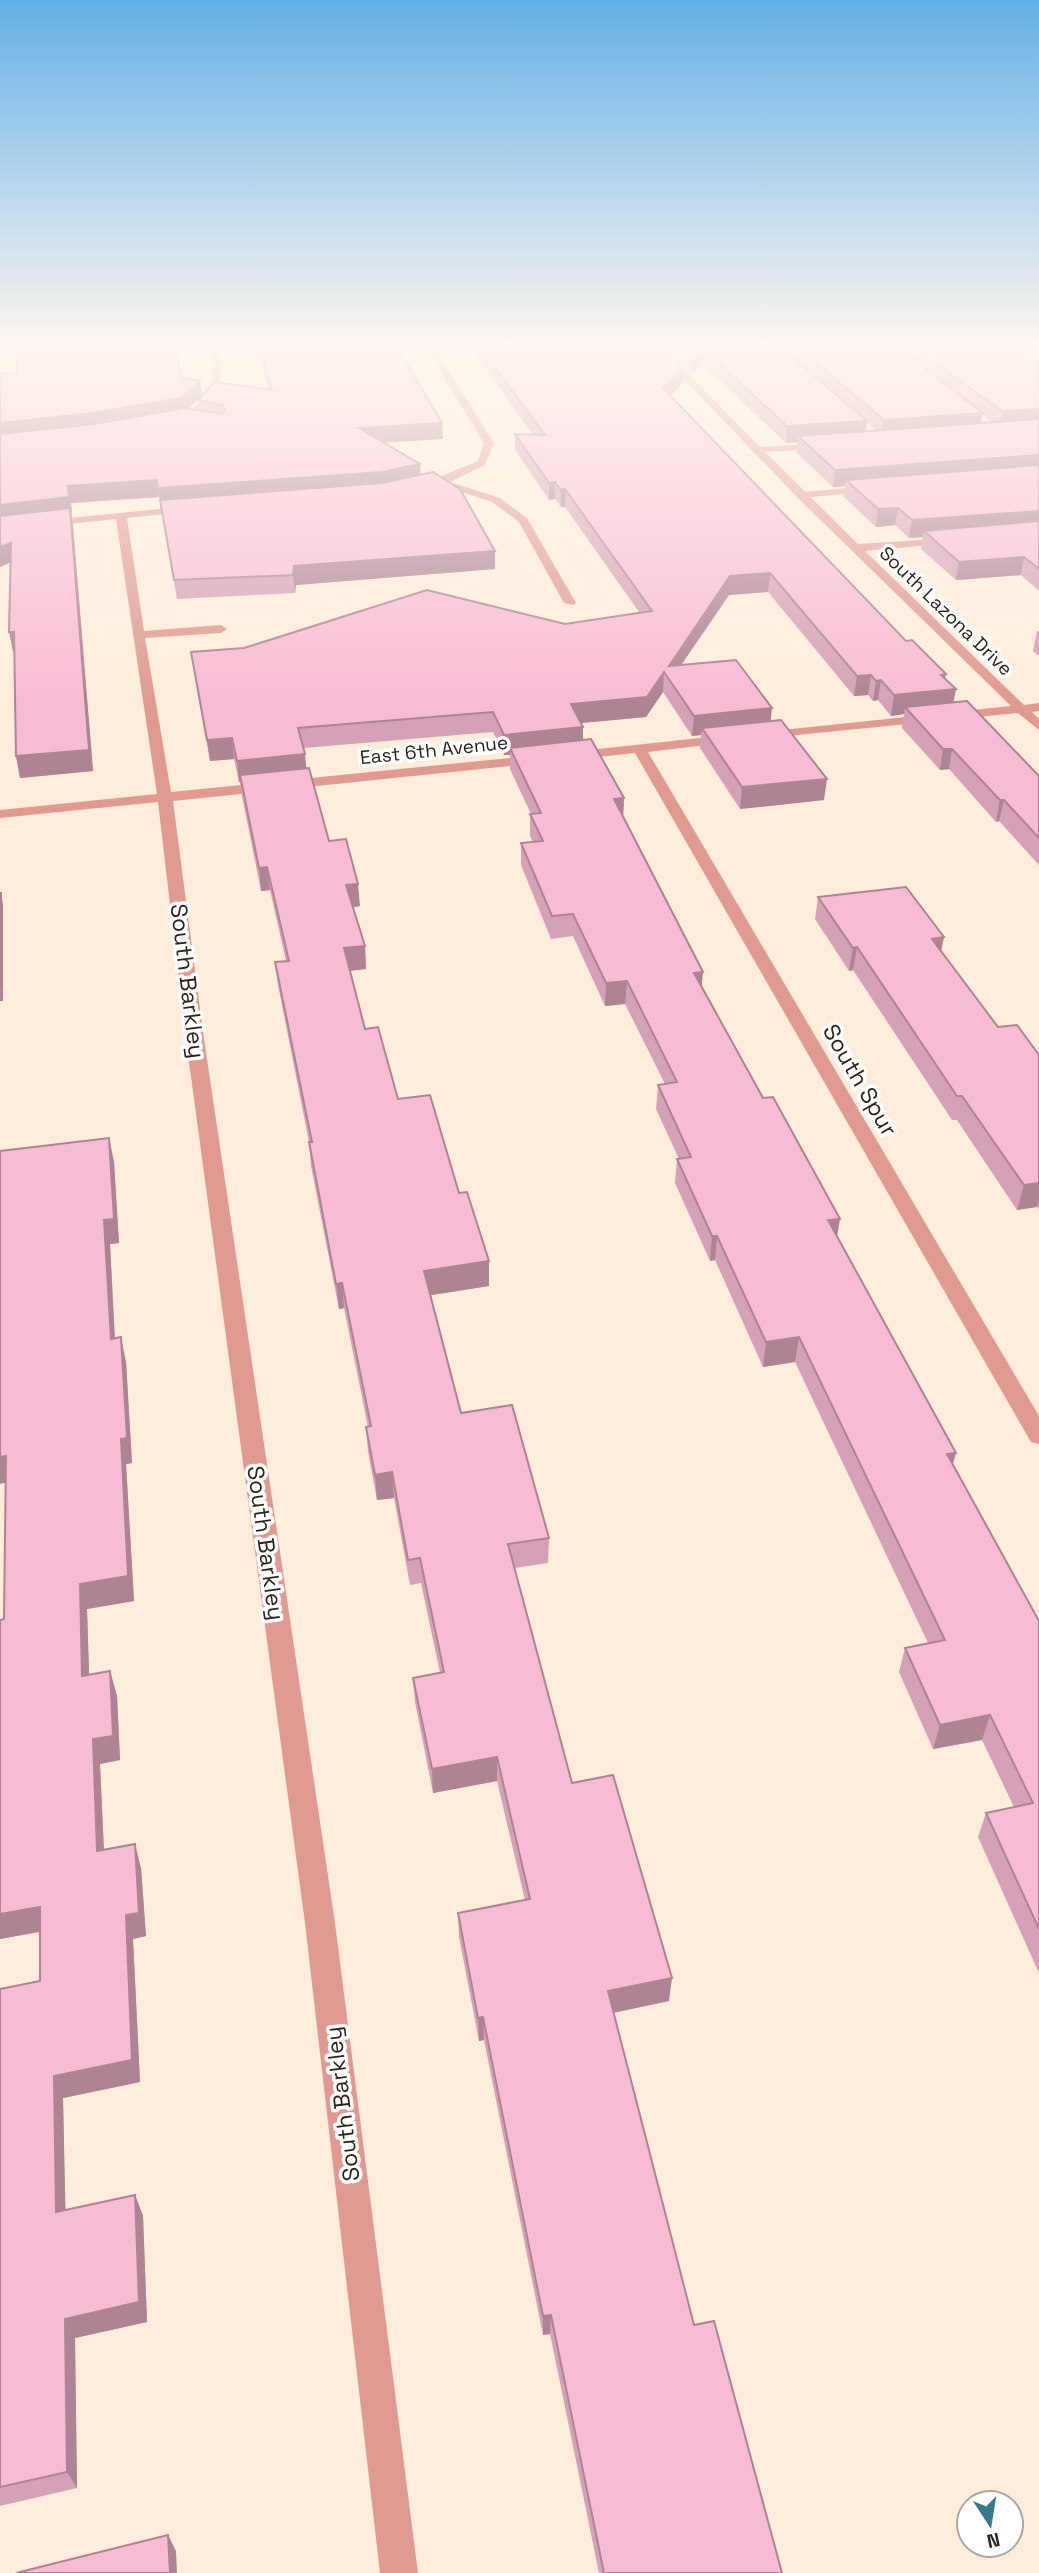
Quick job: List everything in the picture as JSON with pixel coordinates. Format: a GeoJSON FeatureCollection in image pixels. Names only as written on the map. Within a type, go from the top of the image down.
{"type":"FeatureCollection","features":[{"type":"Feature","properties":{"kind":"street"},"geometry":{"type":"LineString","coordinates":[[407,490],[441,482],[482,462]]}},
{"type":"Feature","properties":{"kind":"street","name":"South Lazona Drive"},"geometry":{"type":"LineString","coordinates":[[770,462],[1039,726]]}},
{"type":"Feature","properties":{"kind":"street"},"geometry":{"type":"LineString","coordinates":[[441,482],[496,500],[523,520],[570,603]]}},
{"type":"Feature","properties":{"kind":"street"},"geometry":{"type":"LineString","coordinates":[[801,495],[880,489]]}},
{"type":"Feature","properties":{"kind":"street"},"geometry":{"type":"LineString","coordinates":[[0,528],[121,514],[204,508]]}},
{"type":"Feature","properties":{"kind":"street","name":"South Barkley"},"geometry":{"type":"LineString","coordinates":[[121,514],[165,797],[194,1032],[320,1923],[400,2573]]}},
{"type":"Feature","properties":{"kind":"street"},"geometry":{"type":"LineString","coordinates":[[856,548],[961,540]]}},
{"type":"Feature","properties":{"kind":"street"},"geometry":{"type":"LineString","coordinates":[[138,635],[221,629]]}},
{"type":"Feature","properties":{"kind":"street","name":"East 6th Avenue"},"geometry":{"type":"LineString","coordinates":[[0,814],[1039,707]]}},
{"type":"Feature","properties":{"kind":"street","name":"South Spur"},"geometry":{"type":"LineString","coordinates":[[639,749],[1039,1436]]}},
{"type":"Feature","properties":{"kind":"building"},"geometry":{"type":"Polygon","coordinates":[[[0,462],[420,464],[382,472],[158,488],[157,480],[68,486],[69,497],[0,505],[0,462]]]}},
{"type":"Feature","properties":{"kind":"building"},"geometry":{"type":"Polygon","coordinates":[[[534,462],[734,462],[906,641],[912,640],[946,674],[941,675],[956,689],[894,695],[881,680],[876,681],[871,675],[857,676],[770,573],[730,576],[669,666],[736,660],[772,708],[694,716],[664,672],[647,697],[571,704],[583,727],[504,735],[493,712],[298,728],[305,754],[237,761],[232,738],[207,740],[191,652],[244,648],[427,590],[565,624],[652,611],[565,489],[561,490],[555,482],[549,483],[534,462]]]}},
{"type":"Feature","properties":{"kind":"building"},"geometry":{"type":"Polygon","coordinates":[[[826,462],[943,462],[835,470],[826,462]]]}},
{"type":"Feature","properties":{"kind":"building"},"geometry":{"type":"Polygon","coordinates":[[[1039,465],[1039,511],[912,520],[898,508],[878,509],[846,480],[1039,465]]]}},
{"type":"Feature","properties":{"kind":"building"},"geometry":{"type":"Polygon","coordinates":[[[433,472],[460,489],[495,551],[294,566],[293,575],[174,580],[160,500],[382,483],[433,472]]]}},
{"type":"Feature","properties":{"kind":"building"},"geometry":{"type":"Polygon","coordinates":[[[70,508],[89,750],[16,756],[14,632],[9,632],[11,543],[0,547],[0,516],[70,508]]]}},
{"type":"Feature","properties":{"kind":"building"},"geometry":{"type":"Polygon","coordinates":[[[1039,521],[1039,569],[1024,557],[959,562],[924,531],[1039,521]]]}},
{"type":"Feature","properties":{"kind":"building"},"geometry":{"type":"Polygon","coordinates":[[[967,701],[1039,776],[1039,838],[952,749],[943,749],[905,707],[967,701]]]}},
{"type":"Feature","properties":{"kind":"building"},"geometry":{"type":"Polygon","coordinates":[[[781,720],[827,779],[742,787],[702,728],[781,720]]]}},
{"type":"Feature","properties":{"kind":"building"},"geometry":{"type":"Polygon","coordinates":[[[591,739],[624,798],[614,799],[703,972],[694,973],[763,1098],[773,1097],[840,1219],[828,1220],[956,1453],[947,1454],[1039,1621],[1039,1929],[986,1813],[1033,1803],[990,1715],[940,1725],[905,1648],[945,1640],[799,1337],[766,1342],[717,1236],[712,1236],[677,1159],[691,1157],[658,1085],[677,1082],[627,981],[606,983],[573,914],[552,916],[521,843],[543,841],[530,814],[541,813],[510,748],[591,739]]]}},
{"type":"Feature","properties":{"kind":"building"},"geometry":{"type":"Polygon","coordinates":[[[309,768],[329,841],[346,839],[358,884],[346,885],[365,946],[344,948],[365,1029],[378,1027],[398,1099],[430,1095],[459,1193],[467,1192],[489,1261],[424,1271],[461,1413],[512,1405],[549,1538],[508,1544],[572,1783],[613,1775],[672,1978],[608,1991],[694,2325],[714,2321],[782,2573],[604,2573],[551,2315],[543,2316],[483,2017],[478,2018],[458,1913],[530,1899],[497,1757],[432,1769],[413,1678],[444,1672],[420,1558],[408,1560],[392,1472],[375,1475],[366,1427],[371,1426],[342,1283],[336,1284],[309,1142],[312,1142],[275,962],[289,961],[267,867],[259,868],[240,775],[309,768]]]}},
{"type":"Feature","properties":{"kind":"building"},"geometry":{"type":"Polygon","coordinates":[[[906,887],[944,937],[932,939],[998,1027],[1017,1025],[1039,1055],[1039,1183],[1024,1185],[962,1096],[957,1096],[857,947],[853,948],[818,897],[906,887]]]}},
{"type":"Feature","properties":{"kind":"building"},"geometry":{"type":"Polygon","coordinates":[[[0,893],[1,893],[0,989],[0,893]]]}},
{"type":"Feature","properties":{"kind":"building"},"geometry":{"type":"Polygon","coordinates":[[[109,1138],[114,1219],[104,1220],[111,1339],[121,1337],[127,1438],[121,1439],[128,1576],[80,1584],[82,1676],[110,1671],[113,1736],[93,1739],[97,1851],[135,1844],[139,1913],[126,1915],[132,2060],[54,2076],[56,2212],[135,2195],[139,2302],[65,2319],[67,2472],[0,2487],[0,1989],[40,1981],[40,1907],[0,1914],[0,1620],[4,1619],[6,1456],[0,1457],[0,1151],[109,1138]]]}},
{"type":"Feature","properties":{"kind":"building"},"geometry":{"type":"Polygon","coordinates":[[[168,2535],[170,2573],[16,2573],[168,2535]]]}}]}
